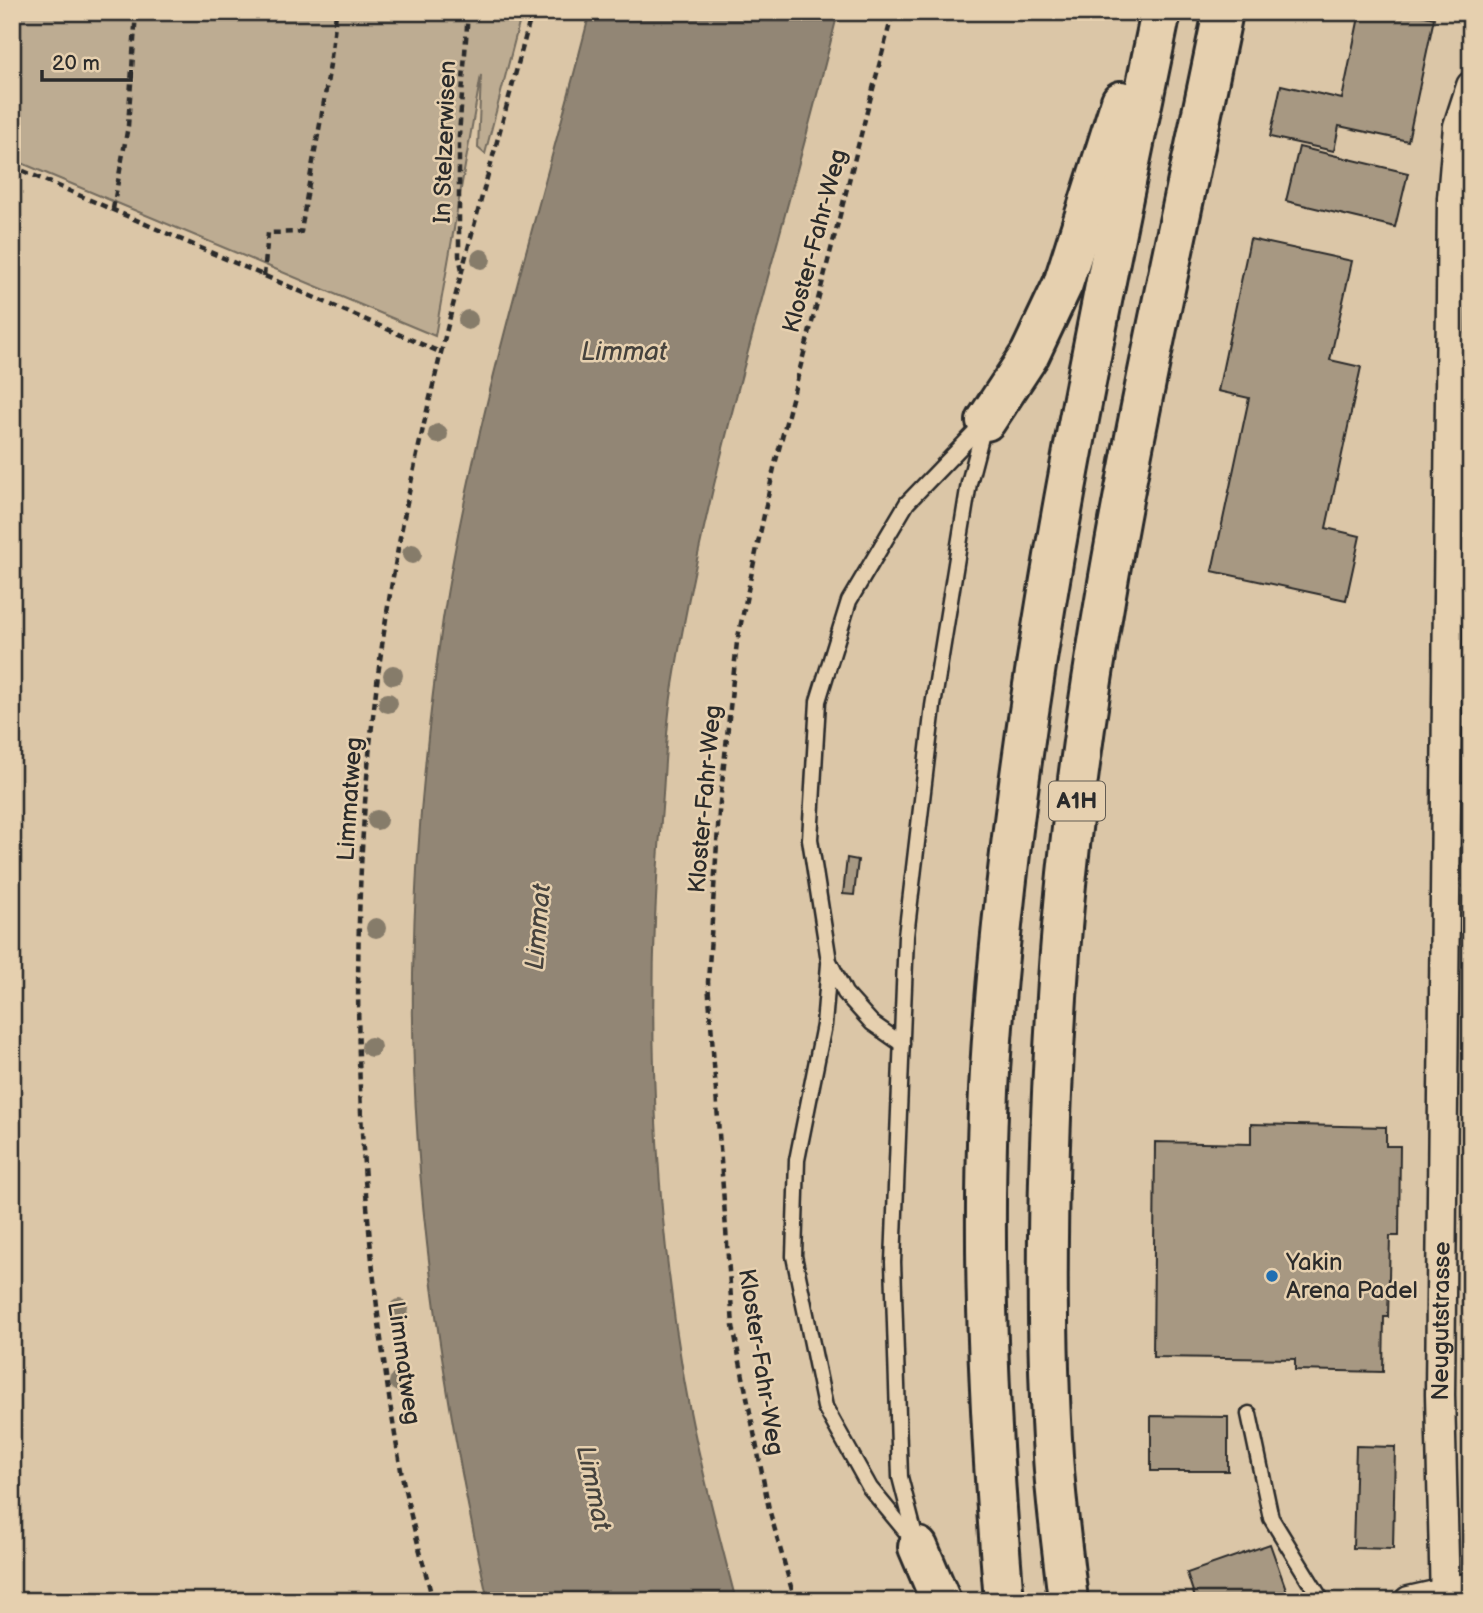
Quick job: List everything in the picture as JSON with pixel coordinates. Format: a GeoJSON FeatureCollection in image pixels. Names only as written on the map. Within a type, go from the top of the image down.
{"type":"FeatureCollection","features":[{"type":"Feature","properties":{"kind":"highway"},"geometry":{"type":"LineString","coordinates":[[986,421],[1030,354],[1063,284],[1150,12]]}},
{"type":"Feature","properties":{"kind":"highway","name":"A1H"},"geometry":{"type":"LineString","coordinates":[[1004,1601],[993,1456],[985,1200],[993,1017],[1011,837],[1033,673],[1072,446],[1161,12]]}},
{"type":"Feature","properties":{"kind":"highway","name":"A1H"},"geometry":{"type":"LineString","coordinates":[[1068,1601],[1053,1457],[1047,1217],[1058,979],[1074,824],[1109,586],[1138,427],[1223,12]]}},
{"type":"Feature","properties":{"kind":"highway"},"geometry":{"type":"LineString","coordinates":[[918,1547],[941,1601]]}},
{"type":"Feature","properties":{"kind":"street","name":"Neugutstrasse"},"geometry":{"type":"LineString","coordinates":[[1453,1593],[1440,1395],[1458,791],[1452,198],[1458,126],[1471,86]]}},
{"type":"Feature","properties":{"kind":"street"},"geometry":{"type":"LineString","coordinates":[[1409,1601],[1453,1593]]}},
{"type":"Feature","properties":{"kind":"lane"},"geometry":{"type":"LineString","coordinates":[[918,1547],[870,1488],[825,1407],[794,1256],[797,1160],[824,1025],[829,961],[810,839],[818,701],[849,601],[907,503],[986,421]]}},
{"type":"Feature","properties":{"kind":"lane"},"geometry":{"type":"LineString","coordinates":[[918,1547],[900,1477],[893,1262],[906,936],[933,706],[969,483],[986,421]]}},
{"type":"Feature","properties":{"kind":"lane"},"geometry":{"type":"LineString","coordinates":[[829,961],[845,993],[872,1023],[902,1044]]}},
{"type":"Feature","properties":{"kind":"lane"},"geometry":{"type":"LineString","coordinates":[[1249,1414],[1271,1518],[1322,1601]]}},
{"type":"Feature","properties":{"kind":"path"},"geometry":{"type":"LineString","coordinates":[[113,210],[128,125],[136,12]]}},
{"type":"Feature","properties":{"kind":"path"},"geometry":{"type":"LineString","coordinates":[[264,276],[268,233],[301,232],[314,145],[331,68],[336,12]]}},
{"type":"Feature","properties":{"kind":"path","name":"In Stelzerwisen"},"geometry":{"type":"LineString","coordinates":[[463,273],[459,256],[459,136],[468,12]]}},
{"type":"Feature","properties":{"kind":"path","name":"Limmatweg"},"geometry":{"type":"LineString","coordinates":[[433,1601],[399,1461],[373,1261],[362,1125],[358,996],[364,826],[375,702],[393,574],[414,466],[532,12]]}},
{"type":"Feature","properties":{"kind":"path","name":"Kloster-Fahr-Weg"},"geometry":{"type":"LineString","coordinates":[[794,1601],[769,1509],[733,1325],[708,982],[719,813],[737,642],[774,467],[893,12]]}},
{"type":"Feature","properties":{"kind":"path"},"geometry":{"type":"LineString","coordinates":[[12,166],[442,353]]}},
{"type":"Feature","properties":{"kind":"shaded area"},"geometry":{"type":"Polygon","coordinates":[[[12,12],[522,12],[485,154],[478,148],[481,75],[435,336],[12,159],[12,12]]]}},
{"type":"Feature","properties":{"kind":"water","name":"Limmat"},"geometry":{"type":"Polygon","coordinates":[[[590,12],[838,12],[726,435],[688,605],[668,723],[656,890],[655,1100],[665,1240],[689,1407],[736,1601],[488,1601],[444,1368],[424,1211],[414,1053],[414,930],[427,751],[443,619],[456,542],[490,390],[590,12]]]}},
{"type":"Feature","properties":{"kind":"building"},"geometry":{"type":"Polygon","coordinates":[[[1360,12],[1407,12],[1434,18],[1408,141],[1339,126],[1334,151],[1270,137],[1281,85],[1342,99],[1360,12]]]}},
{"type":"Feature","properties":{"kind":"building"},"geometry":{"type":"Polygon","coordinates":[[[1299,147],[1408,173],[1395,227],[1286,201],[1299,147]]]}},
{"type":"Feature","properties":{"kind":"building"},"geometry":{"type":"Polygon","coordinates":[[[1250,239],[1352,261],[1330,360],[1361,367],[1326,528],[1360,536],[1346,600],[1212,571],[1249,398],[1218,391],[1250,239]]]}},
{"type":"Feature","properties":{"kind":"building"},"geometry":{"type":"Polygon","coordinates":[[[847,858],[858,860],[854,895],[843,894],[847,858]]]}},
{"type":"Feature","properties":{"kind":"building","name":"Yakin Arena Padel"},"geometry":{"type":"Polygon","coordinates":[[[1251,1124],[1386,1127],[1386,1146],[1400,1146],[1399,1236],[1390,1236],[1388,1317],[1384,1317],[1383,1372],[1295,1370],[1295,1359],[1153,1357],[1155,1142],[1251,1144],[1251,1124]]]}},
{"type":"Feature","properties":{"kind":"building"},"geometry":{"type":"Polygon","coordinates":[[[1151,1416],[1228,1417],[1228,1471],[1151,1471],[1151,1416]]]}},
{"type":"Feature","properties":{"kind":"building"},"geometry":{"type":"Polygon","coordinates":[[[1356,1446],[1395,1447],[1393,1549],[1353,1548],[1356,1446]]]}},
{"type":"Feature","properties":{"kind":"building"},"geometry":{"type":"Polygon","coordinates":[[[1270,1544],[1287,1592],[1262,1601],[1196,1601],[1187,1573],[1270,1544]]]}},
{"type":"Feature","properties":{"kind":"place","name":"Yakin Arena Padel"},"geometry":{"type":"Point","coordinates":[1272,1276]}}]}
